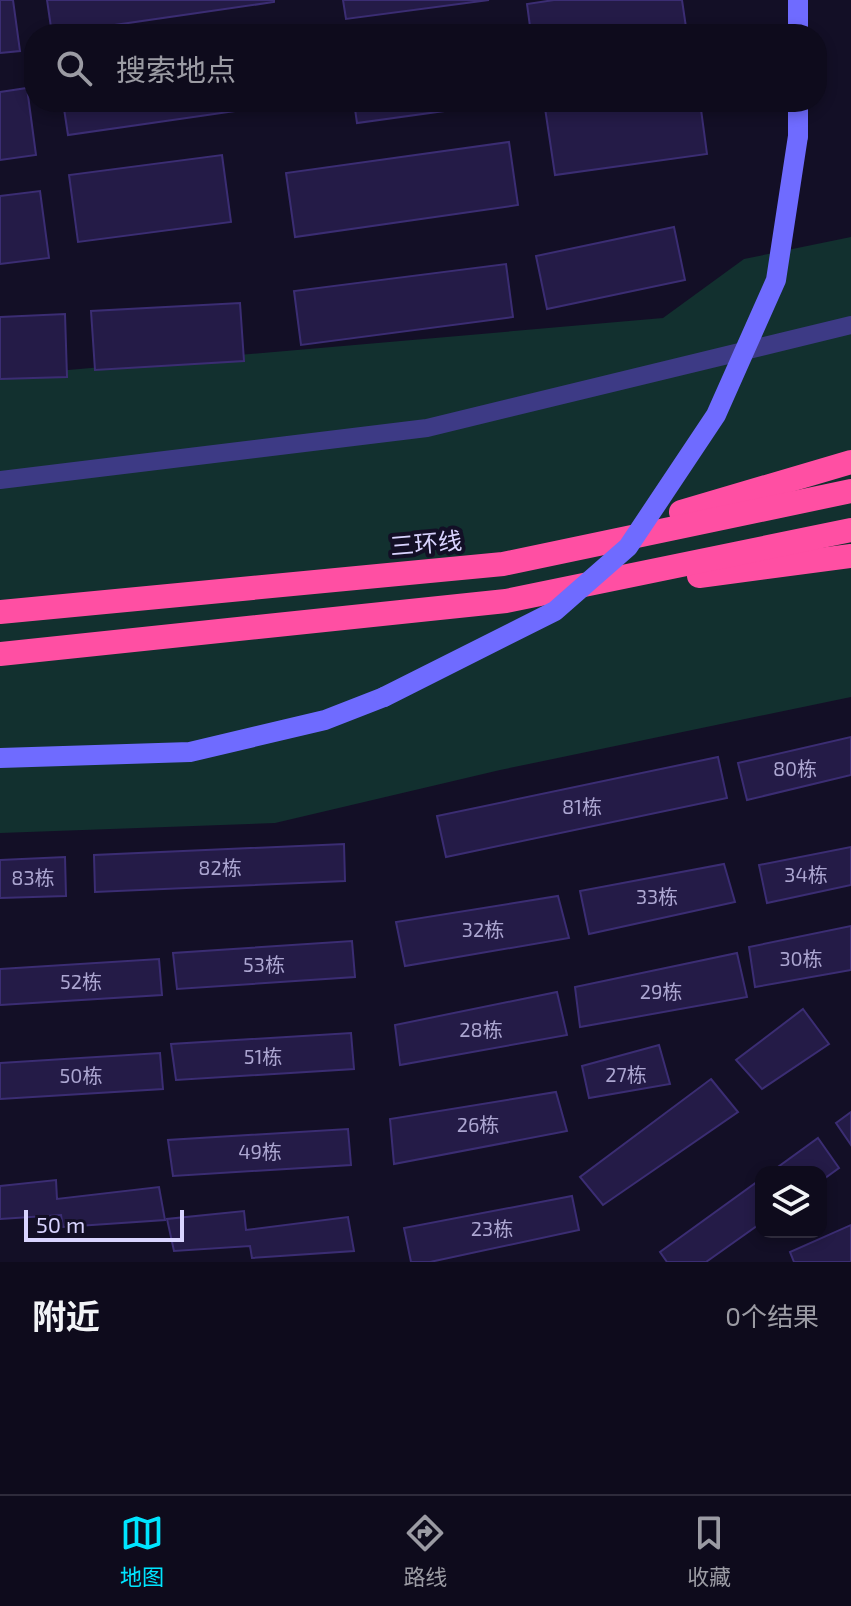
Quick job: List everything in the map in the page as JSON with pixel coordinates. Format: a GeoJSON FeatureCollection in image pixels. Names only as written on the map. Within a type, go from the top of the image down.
{"type":"FeatureCollection","features":[{"type":"Feature","properties":{"kind":"highway"},"geometry":{"type":"LineString","coordinates":[[503,564],[851,462]]}},
{"type":"Feature","properties":{"kind":"highway","name":"三环线"},"geometry":{"type":"LineString","coordinates":[[0,612],[503,564],[851,491]]}},
{"type":"Feature","properties":{"kind":"highway"},"geometry":{"type":"LineString","coordinates":[[506,601],[851,530]]}},
{"type":"Feature","properties":{"kind":"highway"},"geometry":{"type":"LineString","coordinates":[[0,654],[506,601],[851,556]]}},
{"type":"Feature","properties":{"kind":"main road"},"geometry":{"type":"LineString","coordinates":[[798,0],[798,24]]}},
{"type":"Feature","properties":{"kind":"main road"},"geometry":{"type":"LineString","coordinates":[[0,758],[190,752],[325,720],[384,697],[555,611],[628,547],[716,415],[776,280],[798,136],[798,112]]}},
{"type":"Feature","properties":{"kind":"street"},"geometry":{"type":"LineString","coordinates":[[0,480],[427,428],[851,325]]}},
{"type":"Feature","properties":{"kind":"green space"},"geometry":{"type":"Polygon","coordinates":[[[851,237],[851,697],[500,770],[275,823],[0,833],[0,376],[663,318],[744,259],[851,237]]]}},
{"type":"Feature","properties":{"kind":"building"},"geometry":{"type":"Polygon","coordinates":[[[0,0],[13,0],[20,51],[0,53],[0,0]]]}},
{"type":"Feature","properties":{"kind":"building"},"geometry":{"type":"Polygon","coordinates":[[[47,0],[274,0],[121,24],[51,24],[47,0]]]}},
{"type":"Feature","properties":{"kind":"building"},"geometry":{"type":"Polygon","coordinates":[[[343,0],[489,0],[346,19],[343,0]]]}},
{"type":"Feature","properties":{"kind":"building"},"geometry":{"type":"Polygon","coordinates":[[[554,0],[682,0],[686,24],[530,24],[527,4],[554,0]]]}},
{"type":"Feature","properties":{"kind":"building"},"geometry":{"type":"Polygon","coordinates":[[[24,88],[24,112],[30,112],[36,155],[0,160],[0,92],[24,88]]]}},
{"type":"Feature","properties":{"kind":"building"},"geometry":{"type":"Polygon","coordinates":[[[65,112],[228,112],[68,135],[65,112]]]}},
{"type":"Feature","properties":{"kind":"building"},"geometry":{"type":"Polygon","coordinates":[[[355,112],[437,112],[357,123],[355,112]]]}},
{"type":"Feature","properties":{"kind":"building"},"geometry":{"type":"Polygon","coordinates":[[[546,112],[701,112],[707,154],[555,175],[546,112]]]}},
{"type":"Feature","properties":{"kind":"building"},"geometry":{"type":"Polygon","coordinates":[[[509,142],[518,205],[295,237],[286,173],[509,142]]]}},
{"type":"Feature","properties":{"kind":"building"},"geometry":{"type":"Polygon","coordinates":[[[222,155],[231,222],[78,242],[69,175],[222,155]]]}},
{"type":"Feature","properties":{"kind":"building"},"geometry":{"type":"Polygon","coordinates":[[[40,191],[49,258],[0,264],[0,196],[40,191]]]}},
{"type":"Feature","properties":{"kind":"building"},"geometry":{"type":"Polygon","coordinates":[[[674,227],[685,280],[547,309],[536,256],[674,227]]]}},
{"type":"Feature","properties":{"kind":"building"},"geometry":{"type":"Polygon","coordinates":[[[506,264],[513,317],[301,345],[294,291],[506,264]]]}},
{"type":"Feature","properties":{"kind":"building"},"geometry":{"type":"Polygon","coordinates":[[[240,303],[244,361],[95,370],[91,311],[240,303]]]}},
{"type":"Feature","properties":{"kind":"building"},"geometry":{"type":"Polygon","coordinates":[[[65,314],[67,377],[0,379],[0,317],[65,314]]]}},
{"type":"Feature","properties":{"kind":"building"},"geometry":{"type":"Polygon","coordinates":[[[851,737],[851,775],[747,800],[738,763],[851,737]]]}},
{"type":"Feature","properties":{"kind":"building"},"geometry":{"type":"Polygon","coordinates":[[[718,757],[727,798],[446,857],[437,816],[718,757]]]}},
{"type":"Feature","properties":{"kind":"building"},"geometry":{"type":"Polygon","coordinates":[[[344,844],[345,881],[95,892],[94,855],[344,844]]]}},
{"type":"Feature","properties":{"kind":"building"},"geometry":{"type":"Polygon","coordinates":[[[851,847],[851,885],[767,903],[759,865],[851,847]]]}},
{"type":"Feature","properties":{"kind":"building"},"geometry":{"type":"Polygon","coordinates":[[[65,857],[66,896],[0,898],[0,860],[65,857]]]}},
{"type":"Feature","properties":{"kind":"building"},"geometry":{"type":"Polygon","coordinates":[[[724,864],[735,902],[589,934],[580,891],[724,864]]]}},
{"type":"Feature","properties":{"kind":"building"},"geometry":{"type":"Polygon","coordinates":[[[558,896],[569,938],[405,966],[396,922],[558,896]]]}},
{"type":"Feature","properties":{"kind":"building"},"geometry":{"type":"Polygon","coordinates":[[[851,926],[851,970],[755,987],[749,947],[851,926]]]}},
{"type":"Feature","properties":{"kind":"building"},"geometry":{"type":"Polygon","coordinates":[[[352,941],[355,977],[177,989],[173,953],[352,941]]]}},
{"type":"Feature","properties":{"kind":"building"},"geometry":{"type":"Polygon","coordinates":[[[737,953],[747,997],[580,1027],[575,987],[737,953]]]}},
{"type":"Feature","properties":{"kind":"building"},"geometry":{"type":"Polygon","coordinates":[[[159,959],[162,995],[0,1005],[0,969],[159,959]]]}},
{"type":"Feature","properties":{"kind":"building"},"geometry":{"type":"Polygon","coordinates":[[[557,992],[567,1035],[400,1065],[395,1025],[557,992]]]}},
{"type":"Feature","properties":{"kind":"building"},"geometry":{"type":"Polygon","coordinates":[[[803,1009],[829,1044],[762,1089],[736,1060],[803,1009]]]}},
{"type":"Feature","properties":{"kind":"building"},"geometry":{"type":"Polygon","coordinates":[[[351,1033],[354,1069],[176,1080],[171,1044],[351,1033]]]}},
{"type":"Feature","properties":{"kind":"building"},"geometry":{"type":"Polygon","coordinates":[[[659,1045],[670,1084],[589,1098],[582,1066],[659,1045]]]}},
{"type":"Feature","properties":{"kind":"building"},"geometry":{"type":"Polygon","coordinates":[[[160,1053],[163,1089],[0,1099],[0,1063],[160,1053]]]}},
{"type":"Feature","properties":{"kind":"building"},"geometry":{"type":"Polygon","coordinates":[[[711,1079],[738,1112],[603,1205],[580,1177],[711,1079]]]}},
{"type":"Feature","properties":{"kind":"building"},"geometry":{"type":"Polygon","coordinates":[[[556,1092],[567,1131],[394,1164],[390,1119],[556,1092]]]}},
{"type":"Feature","properties":{"kind":"building"},"geometry":{"type":"Polygon","coordinates":[[[851,1112],[851,1145],[836,1123],[851,1112]]]}},
{"type":"Feature","properties":{"kind":"building"},"geometry":{"type":"Polygon","coordinates":[[[348,1129],[351,1165],[173,1176],[168,1140],[348,1129]]]}},
{"type":"Feature","properties":{"kind":"building"},"geometry":{"type":"Polygon","coordinates":[[[818,1138],[839,1168],[827,1177],[827,1166],[779,1166],[818,1138]]]}},
{"type":"Feature","properties":{"kind":"building"},"geometry":{"type":"Polygon","coordinates":[[[56,1180],[57,1199],[159,1187],[165,1220],[63,1227],[61,1215],[0,1219],[0,1186],[56,1180]]]}},
{"type":"Feature","properties":{"kind":"building"},"geometry":{"type":"Polygon","coordinates":[[[755,1183],[755,1227],[706,1262],[667,1262],[660,1252],[755,1183]]]}},
{"type":"Feature","properties":{"kind":"building"},"geometry":{"type":"Polygon","coordinates":[[[572,1196],[579,1230],[430,1262],[411,1262],[404,1228],[572,1196]]]}},
{"type":"Feature","properties":{"kind":"building"},"geometry":{"type":"Polygon","coordinates":[[[244,1211],[246,1230],[348,1217],[354,1251],[252,1258],[250,1246],[174,1251],[167,1219],[244,1211]]]}},
{"type":"Feature","properties":{"kind":"building"},"geometry":{"type":"Polygon","coordinates":[[[851,1225],[851,1262],[794,1262],[790,1252],[851,1225]]]}}]}
